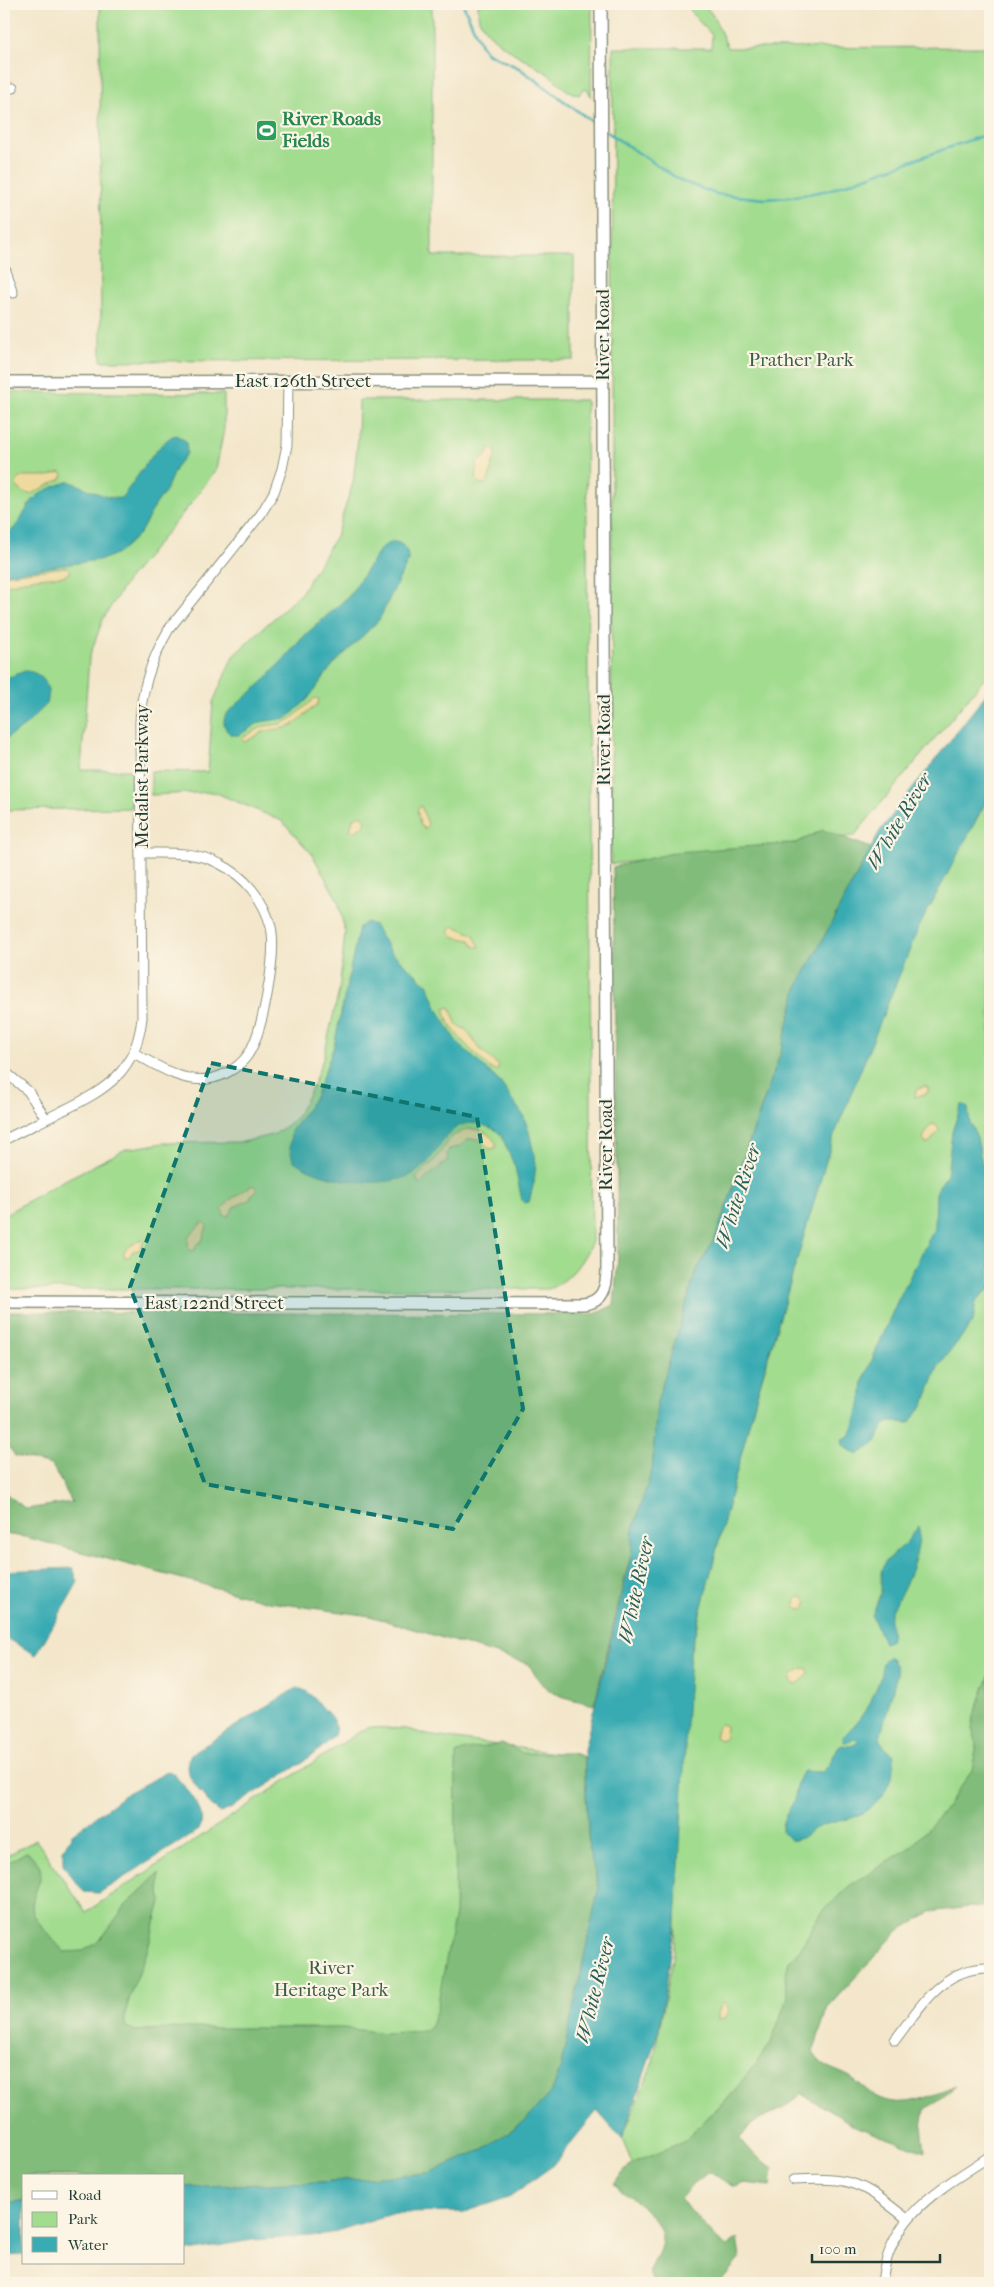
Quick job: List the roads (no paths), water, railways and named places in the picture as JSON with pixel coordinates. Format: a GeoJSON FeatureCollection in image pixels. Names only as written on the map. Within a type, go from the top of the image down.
{"type":"FeatureCollection","features":[{"type":"Feature","properties":{"kind":"street","name":"River Road"},"geometry":{"type":"LineString","coordinates":[[425,1303],[586,1304],[598,1299],[606,1284],[601,4]]}},
{"type":"Feature","properties":{"kind":"street"},"geometry":{"type":"LineString","coordinates":[[4,267],[13,293]]}},
{"type":"Feature","properties":{"kind":"street","name":"East 126th Street"},"geometry":{"type":"LineString","coordinates":[[4,382],[603,380]]}},
{"type":"Feature","properties":{"kind":"street","name":"Medalist Parkway"},"geometry":{"type":"LineString","coordinates":[[4,1140],[99,1092],[118,1076],[134,1053],[142,1018],[140,714],[142,696],[150,668],[169,629],[261,514],[274,492],[282,469],[287,445],[288,381]]}},
{"type":"Feature","properties":{"kind":"street"},"geometry":{"type":"LineString","coordinates":[[134,1053],[182,1077],[191,1078],[215,1077],[239,1064],[248,1054],[256,1038],[273,953],[272,934],[267,916],[255,893],[235,873],[203,857],[175,853],[142,853]]}},
{"type":"Feature","properties":{"kind":"street"},"geometry":{"type":"LineString","coordinates":[[4,1071],[28,1091],[46,1119]]}},
{"type":"Feature","properties":{"kind":"street","name":"East 122nd Street"},"geometry":{"type":"LineString","coordinates":[[4,1302],[425,1303]]}},
{"type":"Feature","properties":{"kind":"street"},"geometry":{"type":"LineString","coordinates":[[895,2040],[938,1986],[960,1973],[990,1968]]}},
{"type":"Feature","properties":{"kind":"street"},"geometry":{"type":"LineString","coordinates":[[882,2283],[888,2253],[907,2219],[929,2196],[990,2156]]}},
{"type":"Feature","properties":{"kind":"street"},"geometry":{"type":"LineString","coordinates":[[793,2180],[838,2179],[858,2184],[874,2193],[907,2219]]}},
{"type":"Feature","properties":{"kind":"water"},"geometry":{"type":"Polygon","coordinates":[[[176,435],[186,441],[187,453],[176,467],[165,492],[140,533],[120,552],[104,559],[4,574],[4,535],[14,528],[36,497],[53,487],[70,482],[106,496],[121,498],[162,444],[176,435]]]}},
{"type":"Feature","properties":{"kind":"water"},"geometry":{"type":"Polygon","coordinates":[[[391,542],[399,543],[404,547],[408,561],[379,620],[332,666],[307,700],[287,718],[260,722],[239,735],[231,735],[224,725],[226,714],[266,679],[305,635],[349,596],[381,548],[391,542]]]}},
{"type":"Feature","properties":{"kind":"water"},"geometry":{"type":"Polygon","coordinates":[[[24,671],[36,674],[44,681],[48,691],[47,704],[26,725],[4,740],[4,679],[24,671]]]}},
{"type":"Feature","properties":{"kind":"water","name":"White River"},"geometry":{"type":"Polygon","coordinates":[[[990,689],[990,794],[919,927],[832,1141],[755,1401],[690,1652],[676,1922],[659,2030],[622,2139],[597,2111],[551,2167],[509,2197],[464,2212],[394,2213],[324,2235],[252,2240],[185,2252],[185,2187],[321,2182],[429,2173],[482,2150],[525,2121],[552,2091],[560,2070],[599,1886],[589,1850],[584,1750],[631,1557],[633,1529],[652,1470],[657,1402],[695,1274],[716,1236],[780,1055],[798,986],[880,831],[990,689]]]}},
{"type":"Feature","properties":{"kind":"water"},"geometry":{"type":"Polygon","coordinates":[[[367,922],[374,925],[391,952],[428,985],[438,1010],[456,1041],[500,1082],[523,1115],[536,1163],[529,1202],[525,1203],[522,1201],[515,1167],[501,1135],[490,1127],[482,1125],[470,1123],[461,1125],[446,1137],[427,1163],[419,1170],[406,1177],[391,1181],[355,1182],[337,1179],[305,1168],[293,1160],[290,1149],[291,1131],[315,1097],[334,1046],[359,927],[367,922]]]}},
{"type":"Feature","properties":{"kind":"water"},"geometry":{"type":"Polygon","coordinates":[[[961,1105],[965,1105],[968,1108],[970,1123],[977,1137],[982,1164],[990,1178],[990,1289],[976,1302],[973,1322],[938,1367],[924,1404],[910,1423],[890,1422],[884,1425],[875,1444],[857,1455],[843,1445],[842,1439],[848,1437],[853,1429],[861,1401],[863,1381],[896,1304],[935,1227],[936,1190],[947,1175],[952,1132],[961,1105]]]}},
{"type":"Feature","properties":{"kind":"water"},"geometry":{"type":"Polygon","coordinates":[[[919,1526],[916,1555],[906,1583],[890,1614],[890,1641],[884,1643],[872,1616],[881,1592],[881,1572],[884,1563],[905,1544],[919,1526]]]}},
{"type":"Feature","properties":{"kind":"water"},"geometry":{"type":"Polygon","coordinates":[[[73,1568],[78,1582],[36,1655],[4,1637],[4,1571],[73,1568]]]}},
{"type":"Feature","properties":{"kind":"water"},"geometry":{"type":"Polygon","coordinates":[[[888,1657],[896,1666],[897,1674],[880,1738],[884,1747],[894,1755],[892,1776],[884,1794],[862,1814],[818,1827],[801,1838],[790,1840],[782,1831],[782,1826],[794,1801],[799,1778],[804,1771],[822,1772],[829,1765],[839,1745],[851,1746],[859,1742],[854,1739],[849,1742],[843,1742],[843,1737],[869,1705],[879,1682],[883,1662],[888,1657]]]}},
{"type":"Feature","properties":{"kind":"water"},"geometry":{"type":"Polygon","coordinates":[[[296,1688],[304,1690],[311,1695],[333,1720],[335,1723],[334,1735],[303,1762],[221,1813],[202,1794],[188,1773],[187,1768],[191,1754],[296,1688]]]}},
{"type":"Feature","properties":{"kind":"water"},"geometry":{"type":"Polygon","coordinates":[[[169,1771],[174,1774],[199,1807],[201,1822],[199,1830],[99,1893],[84,1892],[63,1865],[63,1850],[72,1834],[126,1794],[169,1771]]]}},
{"type":"Feature","properties":{"kind":"water"},"geometry":{"type":"Polygon","coordinates":[[[22,2201],[22,2255],[4,2256],[4,2203],[22,2201]]]}},
{"type":"Feature","properties":{"kind":"waterway"},"geometry":{"type":"LineString","coordinates":[[463,4],[481,45],[487,53],[519,68],[598,126]]}},
{"type":"Feature","properties":{"kind":"waterway"},"geometry":{"type":"LineString","coordinates":[[604,130],[681,181],[716,194],[765,199],[791,197],[829,190],[990,133]]}},
{"type":"Feature","properties":{"kind":"place","name":"River Roads Fields"},"geometry":{"type":"Point","coordinates":[266,130]}},
{"type":"Feature","properties":{"kind":"park label","name":"Prather Park"},"geometry":{"type":"Point","coordinates":[801,360]}},
{"type":"Feature","properties":{"kind":"park label","name":"River Heritage Park"},"geometry":{"type":"Point","coordinates":[331,1979]}}]}
